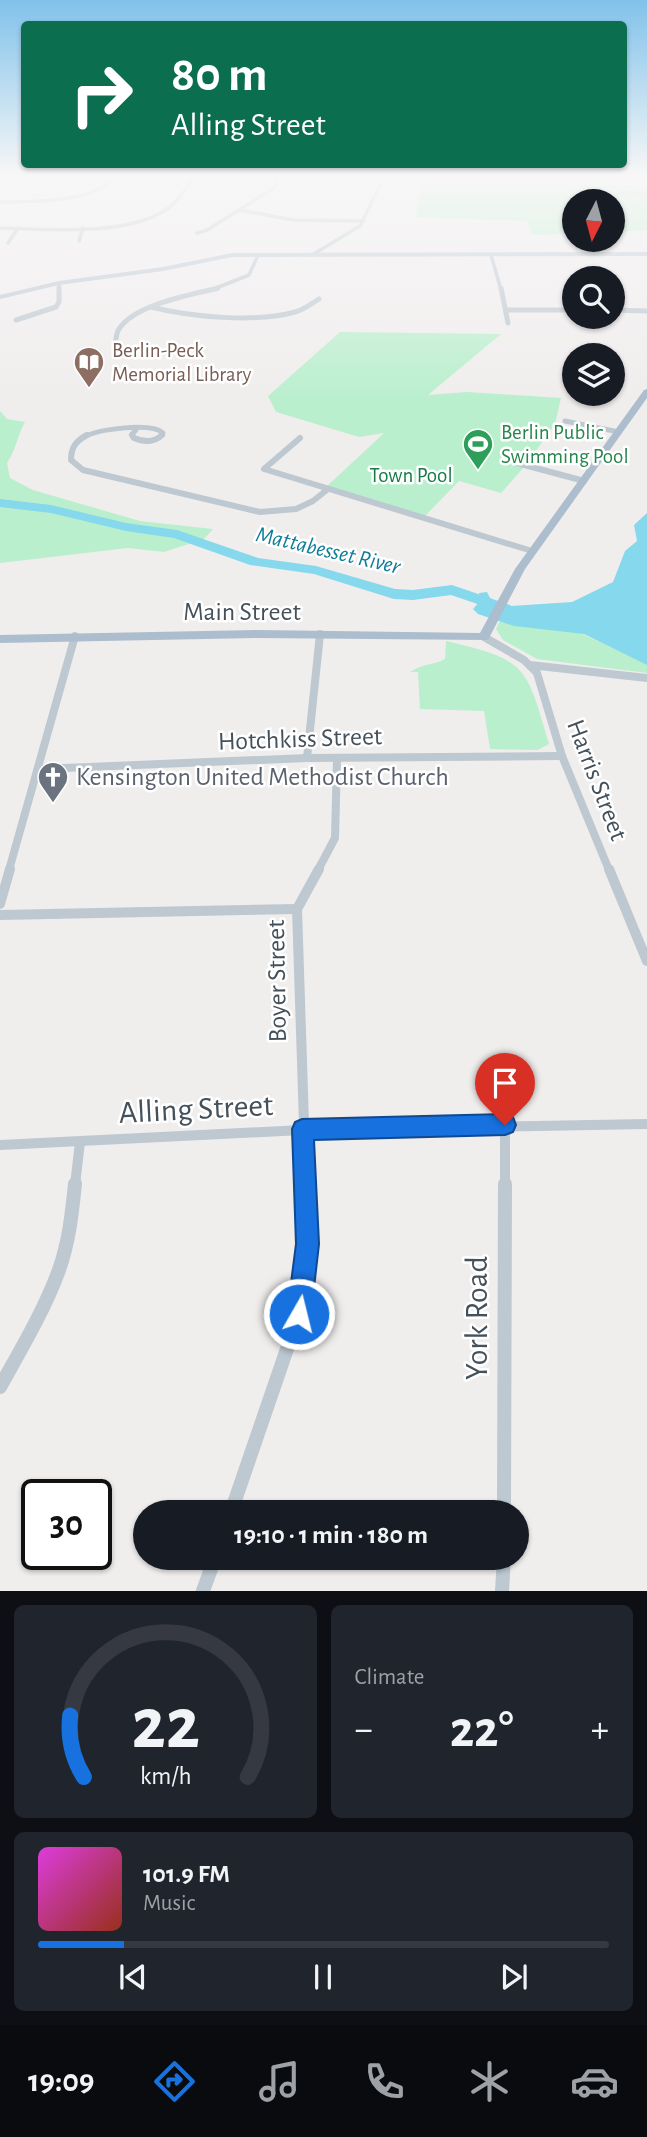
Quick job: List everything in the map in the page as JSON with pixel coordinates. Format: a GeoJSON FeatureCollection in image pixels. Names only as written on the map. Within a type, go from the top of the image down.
{"type":"FeatureCollection","features":[{"type":"Feature","properties":{"kind":"main road"},"geometry":{"type":"LineString","coordinates":[[484,637],[532,551],[647,391]]}},
{"type":"Feature","properties":{"kind":"main road","name":"Main Street"},"geometry":{"type":"LineString","coordinates":[[0,639],[320,634],[484,637]]}},
{"type":"Feature","properties":{"kind":"street"},"geometry":{"type":"LineString","coordinates":[[312,255],[322,249]]}},
{"type":"Feature","properties":{"kind":"street"},"geometry":{"type":"LineString","coordinates":[[0,297],[59,283],[163,269],[218,256],[647,254]]}},
{"type":"Feature","properties":{"kind":"street"},"geometry":{"type":"LineString","coordinates":[[115,345],[116,335],[125,324],[151,307],[242,279],[252,270],[257,255]]}},
{"type":"Feature","properties":{"kind":"street"},"geometry":{"type":"LineString","coordinates":[[491,255],[507,310],[508,323]]}},
{"type":"Feature","properties":{"kind":"street"},"geometry":{"type":"LineString","coordinates":[[16,320],[56,307],[59,302],[59,283]]}},
{"type":"Feature","properties":{"kind":"street"},"geometry":{"type":"LineString","coordinates":[[151,307],[177,314],[272,314],[301,310],[319,299]]}},
{"type":"Feature","properties":{"kind":"street"},"geometry":{"type":"LineString","coordinates":[[507,310],[562,310]]}},
{"type":"Feature","properties":{"kind":"street"},"geometry":{"type":"LineString","coordinates":[[625,310],[647,311]]}},
{"type":"Feature","properties":{"kind":"street"},"geometry":{"type":"LineString","coordinates":[[565,421],[619,432]]}},
{"type":"Feature","properties":{"kind":"street"},"geometry":{"type":"LineString","coordinates":[[136,430],[132,434],[134,438],[145,442],[158,439],[163,433],[153,427],[136,430],[111,428],[86,436],[73,446],[71,460],[78,468],[91,472],[260,512],[296,509],[313,501],[328,489]]}},
{"type":"Feature","properties":{"kind":"street"},"geometry":{"type":"LineString","coordinates":[[300,438],[264,469],[532,551]]}},
{"type":"Feature","properties":{"kind":"street"},"geometry":{"type":"LineString","coordinates":[[517,463],[584,481]]}},
{"type":"Feature","properties":{"kind":"street"},"geometry":{"type":"LineString","coordinates":[[307,758],[320,634]]}},
{"type":"Feature","properties":{"kind":"street"},"geometry":{"type":"LineString","coordinates":[[0,904],[40,769],[75,636]]}},
{"type":"Feature","properties":{"kind":"street"},"geometry":{"type":"LineString","coordinates":[[484,637],[530,665],[647,678]]}},
{"type":"Feature","properties":{"kind":"street","name":"Harris Street"},"geometry":{"type":"LineString","coordinates":[[530,665],[543,688],[562,755],[647,961]]}},
{"type":"Feature","properties":{"kind":"street","name":"Hotchkiss Street"},"geometry":{"type":"LineString","coordinates":[[40,769],[307,758],[562,755]]}},
{"type":"Feature","properties":{"kind":"street","name":"Boyer Street"},"geometry":{"type":"LineString","coordinates":[[235,1500],[299,1314],[308,1244],[302,1129],[297,909],[335,838],[337,758]]}},
{"type":"Feature","properties":{"kind":"street"},"geometry":{"type":"LineString","coordinates":[[0,915],[297,909]]}},
{"type":"Feature","properties":{"kind":"street","name":"Alling Street"},"geometry":{"type":"LineString","coordinates":[[0,1145],[302,1129],[647,1124]]}},
{"type":"Feature","properties":{"kind":"street","name":"York Road"},"geometry":{"type":"LineString","coordinates":[[504,1500],[505,1125]]}},
{"type":"Feature","properties":{"kind":"street"},"geometry":{"type":"LineString","coordinates":[[0,1387],[46,1299],[64,1252],[73,1208],[80,1142]]}},
{"type":"Feature","properties":{"kind":"street"},"geometry":{"type":"LineString","coordinates":[[203,1591],[211,1570]]}},
{"type":"Feature","properties":{"kind":"street"},"geometry":{"type":"LineString","coordinates":[[502,1591],[503,1570]]}},
{"type":"Feature","properties":{"kind":"green space","name":"Town Pool"},"geometry":{"type":"Polygon","coordinates":[[[340,332],[501,334],[428,395],[467,392],[561,398],[555,424],[525,466],[501,493],[459,481],[425,516],[326,487],[384,433],[359,437],[276,412],[268,396],[340,332]]]}},
{"type":"Feature","properties":{"kind":"green space"},"geometry":{"type":"Polygon","coordinates":[[[0,411],[7,419],[25,422],[7,463],[10,478],[33,490],[140,521],[213,529],[204,539],[164,552],[128,548],[0,563],[0,411]]]}},
{"type":"Feature","properties":{"kind":"green space"},"geometry":{"type":"Polygon","coordinates":[[[500,621],[576,631],[647,664],[647,673],[537,659],[503,640],[496,629],[500,621]]]}},
{"type":"Feature","properties":{"kind":"green space"},"geometry":{"type":"Polygon","coordinates":[[[446,641],[493,654],[509,661],[520,670],[535,698],[549,744],[538,750],[490,749],[484,711],[420,709],[418,672],[410,672],[445,659],[446,641]]]}},
{"type":"Feature","properties":{"kind":"water"},"geometry":{"type":"Polygon","coordinates":[[[647,513],[647,665],[584,634],[514,626],[478,614],[473,609],[480,601],[479,593],[487,592],[491,600],[511,606],[572,602],[613,582],[625,551],[637,541],[634,525],[647,513]]]}},
{"type":"Feature","properties":{"kind":"waterway","name":"Mattabesset River"},"geometry":{"type":"LineString","coordinates":[[0,503],[51,509],[126,527],[177,534],[255,562],[316,570],[394,594],[413,595],[452,590],[504,608]]}},
{"type":"Feature","properties":{"kind":"place","name":"Berlin-Peck Memorial Library"},"geometry":{"type":"Point","coordinates":[89,389]}},
{"type":"Feature","properties":{"kind":"place","name":"Berlin Public Swimming Pool"},"geometry":{"type":"Point","coordinates":[478,471]}},
{"type":"Feature","properties":{"kind":"place","name":"Kensington United Methodist Church"},"geometry":{"type":"Point","coordinates":[53,804]}},
{"type":"Feature","properties":{"kind":"route"},"geometry":{"type":"LineString","coordinates":[[299,1314],[308,1244],[302,1129],[505,1125]]}}]}
